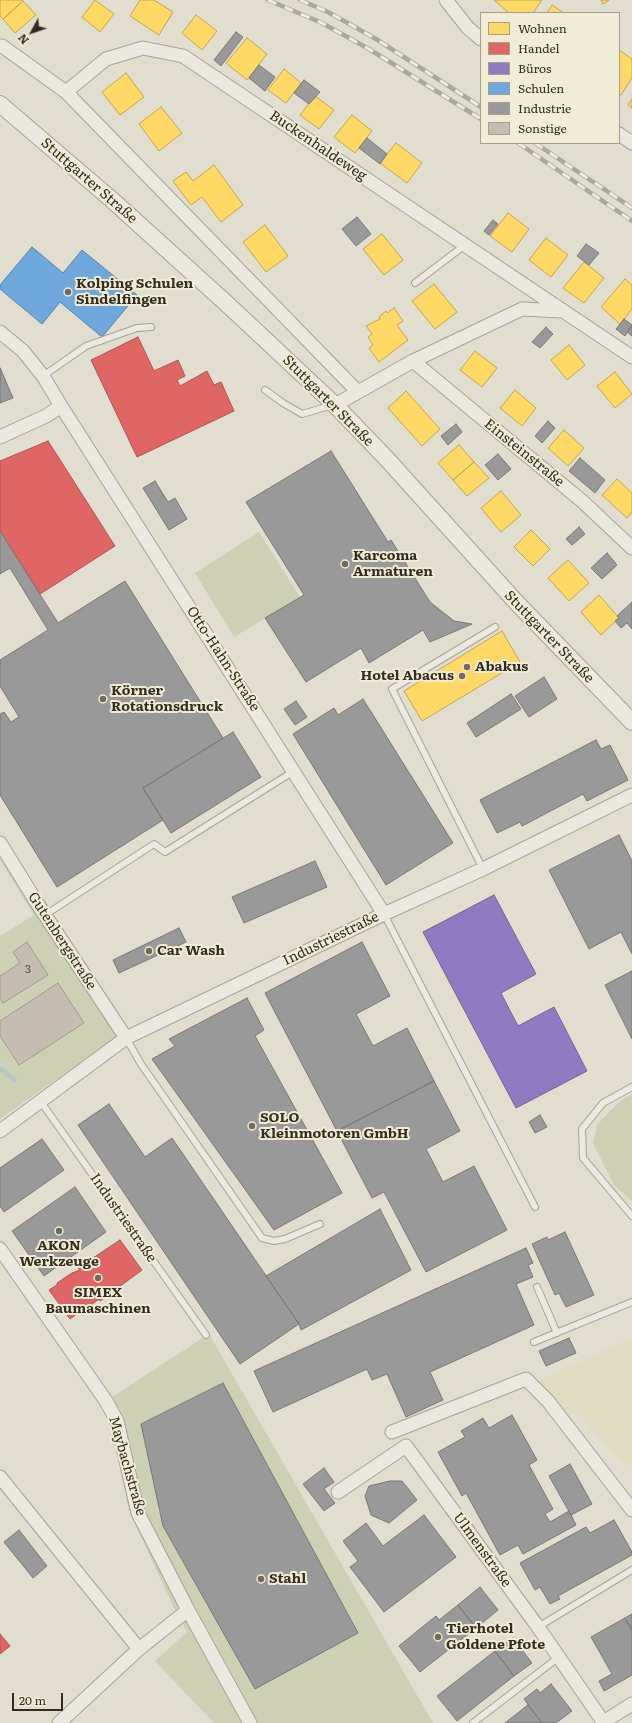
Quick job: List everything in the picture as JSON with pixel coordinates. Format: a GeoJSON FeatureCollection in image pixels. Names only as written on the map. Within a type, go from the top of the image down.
{"type":"FeatureCollection","features":[{"type":"Feature","properties":{"kind":"street"},"geometry":{"type":"LineString","coordinates":[[446,0],[468,28],[480,38]]}},
{"type":"Feature","properties":{"kind":"street","name":"Stuttgarter Straße"},"geometry":{"type":"LineString","coordinates":[[2,46],[66,92],[358,392]]}},
{"type":"Feature","properties":{"kind":"street","name":"Buckenhaldeweg"},"geometry":{"type":"LineString","coordinates":[[66,92],[106,59],[143,48],[183,56],[466,244],[562,311],[632,357]]}},
{"type":"Feature","properties":{"kind":"street","name":"Stuttgarter Straße"},"geometry":{"type":"LineString","coordinates":[[0,104],[117,205],[226,303],[335,405],[386,458],[530,618],[632,722]]}},
{"type":"Feature","properties":{"kind":"street"},"geometry":{"type":"LineString","coordinates":[[620,135],[632,143]]}},
{"type":"Feature","properties":{"kind":"street"},"geometry":{"type":"LineString","coordinates":[[335,405],[413,362],[522,309],[562,311]]}},
{"type":"Feature","properties":{"kind":"street","name":"Otto-Hahn-Straße"},"geometry":{"type":"LineString","coordinates":[[0,332],[23,351],[43,376],[384,914]]}},
{"type":"Feature","properties":{"kind":"street","name":"Einsteinstraße"},"geometry":{"type":"LineString","coordinates":[[413,362],[582,500],[632,548]]}},
{"type":"Feature","properties":{"kind":"street"},"geometry":{"type":"LineString","coordinates":[[0,436],[46,416],[61,406]]}},
{"type":"Feature","properties":{"kind":"street","name":"Industriestraße"},"geometry":{"type":"LineString","coordinates":[[0,1131],[126,1038],[384,914],[482,869],[632,795]]}},
{"type":"Feature","properties":{"kind":"street","name":"Gutenbergstraße"},"geometry":{"type":"LineString","coordinates":[[0,843],[44,915],[126,1038]]}},
{"type":"Feature","properties":{"kind":"street","name":"Maybachstraße"},"geometry":{"type":"LineString","coordinates":[[0,1249],[106,1401],[117,1421],[138,1513],[188,1610],[250,1723]]}},
{"type":"Feature","properties":{"kind":"street"},"geometry":{"type":"LineString","coordinates":[[392,1432],[526,1379],[548,1401],[632,1510]]}},
{"type":"Feature","properties":{"kind":"street","name":"Ulmenstraße"},"geometry":{"type":"LineString","coordinates":[[338,1492],[406,1446],[538,1627],[603,1723],[632,1704]]}},
{"type":"Feature","properties":{"kind":"street"},"geometry":{"type":"LineString","coordinates":[[0,1477],[139,1649]]}},
{"type":"Feature","properties":{"kind":"street"},"geometry":{"type":"LineString","coordinates":[[59,1723],[139,1649],[188,1610]]}},
{"type":"Feature","properties":{"kind":"lane"},"geometry":{"type":"LineString","coordinates":[[416,283],[466,244]]}},
{"type":"Feature","properties":{"kind":"lane"},"geometry":{"type":"LineString","coordinates":[[43,376],[86,346],[137,328],[150,327]]}},
{"type":"Feature","properties":{"kind":"lane"},"geometry":{"type":"LineString","coordinates":[[265,390],[302,414],[335,405]]}},
{"type":"Feature","properties":{"kind":"lane"},"geometry":{"type":"LineString","coordinates":[[482,869],[392,689],[495,627]]}},
{"type":"Feature","properties":{"kind":"lane"},"geometry":{"type":"LineString","coordinates":[[44,915],[154,844],[164,852],[294,771]]}},
{"type":"Feature","properties":{"kind":"lane"},"geometry":{"type":"LineString","coordinates":[[384,914],[535,1207]]}},
{"type":"Feature","properties":{"kind":"lane"},"geometry":{"type":"LineString","coordinates":[[126,1038],[141,1064],[262,1238],[274,1241],[285,1239],[320,1224]]}},
{"type":"Feature","properties":{"kind":"lane"},"geometry":{"type":"LineString","coordinates":[[632,1087],[603,1103],[582,1129],[582,1158],[632,1216]]}},
{"type":"Feature","properties":{"kind":"lane","name":"Industriestraße"},"geometry":{"type":"LineString","coordinates":[[41,1102],[206,1335]]}},
{"type":"Feature","properties":{"kind":"lane"},"geometry":{"type":"LineString","coordinates":[[537,1287],[557,1333]]}},
{"type":"Feature","properties":{"kind":"lane"},"geometry":{"type":"LineString","coordinates":[[534,1342],[632,1302]]}},
{"type":"Feature","properties":{"kind":"lane"},"geometry":{"type":"LineString","coordinates":[[538,1627],[632,1570]]}},
{"type":"Feature","properties":{"kind":"lane"},"geometry":{"type":"LineString","coordinates":[[473,1723],[559,1657]]}},
{"type":"Feature","properties":{"kind":"shaded area"},"geometry":{"type":"Polygon","coordinates":[[[632,1337],[632,1463],[625,1467],[579,1415],[565,1415],[540,1381],[632,1337]]]}},
{"type":"Feature","properties":{"kind":"green space"},"geometry":{"type":"Polygon","coordinates":[[[259,532],[300,597],[234,637],[195,573],[259,532]]]}},
{"type":"Feature","properties":{"kind":"green space"},"geometry":{"type":"Polygon","coordinates":[[[0,835],[126,1030],[0,1119],[0,936],[34,915],[0,860],[0,835]]]}},
{"type":"Feature","properties":{"kind":"green space"},"geometry":{"type":"Polygon","coordinates":[[[632,1094],[632,1201],[614,1185],[593,1143],[597,1125],[620,1101],[632,1094]]]}},
{"type":"Feature","properties":{"kind":"green space"},"geometry":{"type":"Polygon","coordinates":[[[209,1334],[433,1723],[214,1723],[155,1661],[187,1632],[173,1606],[129,1511],[106,1401],[209,1334]]]}},
{"type":"Feature","properties":{"kind":"building: Wohnen"},"geometry":{"type":"Polygon","coordinates":[[[0,0],[23,1],[3,19],[0,16],[0,0]]]}},
{"type":"Feature","properties":{"kind":"building: Wohnen"},"geometry":{"type":"Polygon","coordinates":[[[95,0],[114,14],[100,32],[82,17],[95,0]]]}},
{"type":"Feature","properties":{"kind":"building: Wohnen"},"geometry":{"type":"Polygon","coordinates":[[[140,0],[154,0],[173,12],[159,35],[130,16],[140,0]]]}},
{"type":"Feature","properties":{"kind":"building: Wohnen"},"geometry":{"type":"Polygon","coordinates":[[[494,0],[542,0],[534,12],[508,12],[494,0]]]}},
{"type":"Feature","properties":{"kind":"building: Wohnen"},"geometry":{"type":"Polygon","coordinates":[[[601,0],[609,0],[603,4],[601,0]]]}},
{"type":"Feature","properties":{"kind":"building: Wohnen"},"geometry":{"type":"Polygon","coordinates":[[[23,1],[36,15],[15,33],[3,19],[23,1]]]}},
{"type":"Feature","properties":{"kind":"building: Wohnen"},"geometry":{"type":"Polygon","coordinates":[[[552,5],[562,12],[548,12],[552,5]]]}},
{"type":"Feature","properties":{"kind":"building: Wohnen"},"geometry":{"type":"Polygon","coordinates":[[[196,15],[217,31],[202,50],[182,33],[196,15]]]}},
{"type":"Feature","properties":{"kind":"building: Wohnen"},"geometry":{"type":"Polygon","coordinates":[[[247,38],[267,54],[247,80],[226,63],[247,38]]]}},
{"type":"Feature","properties":{"kind":"building: Wohnen"},"geometry":{"type":"Polygon","coordinates":[[[620,51],[632,59],[632,78],[621,95],[620,51]]]}},
{"type":"Feature","properties":{"kind":"building: Wohnen"},"geometry":{"type":"Polygon","coordinates":[[[284,69],[301,83],[286,103],[268,90],[284,69]]]}},
{"type":"Feature","properties":{"kind":"building: Wohnen"},"geometry":{"type":"Polygon","coordinates":[[[126,73],[144,97],[120,115],[102,92],[126,73]]]}},
{"type":"Feature","properties":{"kind":"building: Wohnen"},"geometry":{"type":"Polygon","coordinates":[[[315,96],[334,110],[319,129],[300,115],[315,96]]]}},
{"type":"Feature","properties":{"kind":"building: Wohnen"},"geometry":{"type":"Polygon","coordinates":[[[632,99],[632,108],[628,105],[632,99]]]}},
{"type":"Feature","properties":{"kind":"building: Wohnen"},"geometry":{"type":"Polygon","coordinates":[[[161,107],[182,133],[159,151],[139,124],[161,107]]]}},
{"type":"Feature","properties":{"kind":"building: Wohnen"},"geometry":{"type":"Polygon","coordinates":[[[352,115],[372,131],[355,153],[334,137],[352,115]]]}},
{"type":"Feature","properties":{"kind":"building: Wohnen"},"geometry":{"type":"Polygon","coordinates":[[[396,143],[422,163],[407,183],[380,163],[396,143]]]}},
{"type":"Feature","properties":{"kind":"building: Wohnen"},"geometry":{"type":"Polygon","coordinates":[[[214,165],[243,205],[221,222],[202,197],[191,205],[173,181],[186,172],[193,181],[214,165]]]}},
{"type":"Feature","properties":{"kind":"building: Wohnen"},"geometry":{"type":"Polygon","coordinates":[[[508,213],[529,229],[512,252],[490,236],[508,213]]]}},
{"type":"Feature","properties":{"kind":"building: Wohnen"},"geometry":{"type":"Polygon","coordinates":[[[265,225],[288,256],[266,272],[243,242],[265,225]]]}},
{"type":"Feature","properties":{"kind":"building: Wohnen"},"geometry":{"type":"Polygon","coordinates":[[[382,234],[403,260],[384,275],[363,249],[382,234]]]}},
{"type":"Feature","properties":{"kind":"building: Wohnen"},"geometry":{"type":"Polygon","coordinates":[[[546,238],[568,255],[551,277],[529,260],[546,238]]]}},
{"type":"Feature","properties":{"kind":"building: Wohnen"},"geometry":{"type":"Polygon","coordinates":[[[584,262],[604,278],[584,303],[563,288],[584,262]]]}},
{"type":"Feature","properties":{"kind":"building: Wohnen"},"geometry":{"type":"Polygon","coordinates":[[[625,279],[632,285],[632,309],[620,324],[601,307],[625,279]]]}},
{"type":"Feature","properties":{"kind":"building: Wohnen"},"geometry":{"type":"Polygon","coordinates":[[[434,284],[457,312],[435,329],[412,301],[434,284]]]}},
{"type":"Feature","properties":{"kind":"building: Wohnen"},"geometry":{"type":"Polygon","coordinates":[[[394,308],[403,321],[397,325],[408,340],[379,362],[369,348],[373,345],[368,337],[372,334],[366,326],[380,319],[379,317],[386,311],[387,313],[394,308]]]}},
{"type":"Feature","properties":{"kind":"building: Wohnen"},"geometry":{"type":"Polygon","coordinates":[[[569,345],[585,365],[567,380],[551,360],[569,345]]]}},
{"type":"Feature","properties":{"kind":"building: Wohnen"},"geometry":{"type":"Polygon","coordinates":[[[475,351],[497,368],[482,387],[460,370],[475,351]]]}},
{"type":"Feature","properties":{"kind":"building: Wohnen"},"geometry":{"type":"Polygon","coordinates":[[[615,372],[632,394],[615,408],[597,386],[615,372]]]}},
{"type":"Feature","properties":{"kind":"building: Wohnen"},"geometry":{"type":"Polygon","coordinates":[[[515,390],[536,408],[522,426],[500,408],[515,390]]]}},
{"type":"Feature","properties":{"kind":"building: Wohnen"},"geometry":{"type":"Polygon","coordinates":[[[406,391],[440,429],[422,446],[388,408],[406,391]]]}},
{"type":"Feature","properties":{"kind":"building: Wohnen"},"geometry":{"type":"Polygon","coordinates":[[[564,430],[584,448],[568,466],[548,448],[564,430]]]}},
{"type":"Feature","properties":{"kind":"building: Wohnen"},"geometry":{"type":"Polygon","coordinates":[[[459,445],[474,462],[453,480],[438,463],[459,445]]]}},
{"type":"Feature","properties":{"kind":"building: Wohnen"},"geometry":{"type":"Polygon","coordinates":[[[474,462],[489,478],[467,496],[453,480],[474,462]]]}},
{"type":"Feature","properties":{"kind":"building: Wohnen"},"geometry":{"type":"Polygon","coordinates":[[[617,479],[632,493],[632,512],[627,518],[602,495],[617,479]]]}},
{"type":"Feature","properties":{"kind":"building: Wohnen"},"geometry":{"type":"Polygon","coordinates":[[[501,491],[521,515],[501,532],[481,508],[501,491]]]}},
{"type":"Feature","properties":{"kind":"building: Wohnen"},"geometry":{"type":"Polygon","coordinates":[[[531,530],[550,549],[533,566],[514,547],[531,530]]]}},
{"type":"Feature","properties":{"kind":"building: Wohnen"},"geometry":{"type":"Polygon","coordinates":[[[568,560],[589,583],[569,601],[548,578],[568,560]]]}},
{"type":"Feature","properties":{"kind":"building: Wohnen"},"geometry":{"type":"Polygon","coordinates":[[[599,595],[619,618],[601,635],[581,612],[599,595]]]}},
{"type":"Feature","properties":{"kind":"building: Wohnen","name":"Hotel Abacus"},"geometry":{"type":"Polygon","coordinates":[[[502,631],[520,662],[422,721],[404,691],[502,631]]]}},
{"type":"Feature","properties":{"kind":"building: Handel"},"geometry":{"type":"Polygon","coordinates":[[[138,337],[154,371],[178,360],[185,376],[177,380],[180,386],[207,371],[214,385],[221,382],[234,411],[137,457],[91,360],[138,337]]]}},
{"type":"Feature","properties":{"kind":"building: Handel"},"geometry":{"type":"Polygon","coordinates":[[[48,441],[115,546],[40,594],[0,531],[0,461],[48,441]]]}},
{"type":"Feature","properties":{"kind":"building: Handel","name":"SIMEX Baumaschinen"},"geometry":{"type":"Polygon","coordinates":[[[120,1240],[142,1270],[100,1301],[99,1299],[91,1305],[90,1310],[83,1315],[78,1313],[70,1319],[49,1290],[72,1273],[80,1270],[78,1268],[120,1240]]]}},
{"type":"Feature","properties":{"kind":"building: Handel"},"geometry":{"type":"Polygon","coordinates":[[[0,1634],[10,1646],[0,1654],[0,1634]]]}},
{"type":"Feature","properties":{"kind":"building: Büros"},"geometry":{"type":"Polygon","coordinates":[[[494,895],[536,974],[501,993],[518,1026],[554,1007],[587,1071],[516,1108],[423,932],[494,895]]]}},
{"type":"Feature","properties":{"kind":"building: Schulen","name":"Kolping Schulen Sindelfingen"},"geometry":{"type":"Polygon","coordinates":[[[32,247],[63,273],[82,250],[137,295],[102,337],[60,302],[42,324],[0,289],[0,285],[32,247]]]}},
{"type":"Feature","properties":{"kind":"building: Industrie"},"geometry":{"type":"Polygon","coordinates":[[[236,32],[243,37],[221,66],[214,60],[236,32]]]}},
{"type":"Feature","properties":{"kind":"building: Industrie"},"geometry":{"type":"Polygon","coordinates":[[[259,65],[275,77],[265,91],[249,78],[259,65]]]}},
{"type":"Feature","properties":{"kind":"building: Industrie"},"geometry":{"type":"Polygon","coordinates":[[[304,80],[320,92],[309,104],[294,93],[304,80]]]}},
{"type":"Feature","properties":{"kind":"building: Industrie"},"geometry":{"type":"Polygon","coordinates":[[[367,138],[387,154],[380,164],[359,148],[367,138]]]}},
{"type":"Feature","properties":{"kind":"building: Industrie"},"geometry":{"type":"Polygon","coordinates":[[[357,217],[371,234],[356,246],[342,229],[357,217]]]}},
{"type":"Feature","properties":{"kind":"building: Industrie"},"geometry":{"type":"Polygon","coordinates":[[[493,220],[498,224],[489,235],[484,231],[493,220]]]}},
{"type":"Feature","properties":{"kind":"building: Industrie"},"geometry":{"type":"Polygon","coordinates":[[[586,244],[599,253],[589,265],[577,256],[586,244]]]}},
{"type":"Feature","properties":{"kind":"building: Industrie"},"geometry":{"type":"Polygon","coordinates":[[[624,319],[632,325],[625,336],[616,329],[624,319]]]}},
{"type":"Feature","properties":{"kind":"building: Industrie"},"geometry":{"type":"Polygon","coordinates":[[[632,326],[632,336],[627,332],[632,326]]]}},
{"type":"Feature","properties":{"kind":"building: Industrie"},"geometry":{"type":"Polygon","coordinates":[[[546,327],[553,334],[540,348],[532,342],[546,327]]]}},
{"type":"Feature","properties":{"kind":"building: Industrie"},"geometry":{"type":"Polygon","coordinates":[[[0,368],[13,398],[0,403],[0,368]]]}},
{"type":"Feature","properties":{"kind":"building: Industrie"},"geometry":{"type":"Polygon","coordinates":[[[548,421],[555,428],[542,443],[535,436],[548,421]]]}},
{"type":"Feature","properties":{"kind":"building: Industrie"},"geometry":{"type":"Polygon","coordinates":[[[456,424],[462,432],[448,445],[441,436],[456,424]]]}},
{"type":"Feature","properties":{"kind":"building: Industrie","name":"Karcoma Armaturen"},"geometry":{"type":"Polygon","coordinates":[[[331,451],[388,542],[391,540],[430,602],[454,621],[472,624],[430,642],[423,630],[369,663],[361,648],[306,682],[265,618],[304,595],[246,502],[331,451]]]}},
{"type":"Feature","properties":{"kind":"building: Industrie"},"geometry":{"type":"Polygon","coordinates":[[[498,454],[511,469],[498,480],[485,465],[498,454]]]}},
{"type":"Feature","properties":{"kind":"building: Industrie"},"geometry":{"type":"Polygon","coordinates":[[[580,458],[605,480],[595,493],[569,471],[580,458]]]}},
{"type":"Feature","properties":{"kind":"building: Industrie"},"geometry":{"type":"Polygon","coordinates":[[[155,481],[168,502],[175,498],[187,519],[169,530],[143,488],[155,481]]]}},
{"type":"Feature","properties":{"kind":"building: Industrie"},"geometry":{"type":"Polygon","coordinates":[[[579,527],[585,534],[572,545],[566,539],[579,527]]]}},
{"type":"Feature","properties":{"kind":"building: Industrie","name":"Körner Rotationsdruck"},"geometry":{"type":"Polygon","coordinates":[[[0,531],[58,623],[125,581],[223,738],[143,788],[163,820],[57,887],[0,795],[0,714],[4,712],[11,722],[19,717],[0,686],[0,660],[48,630],[10,568],[0,574],[0,531]]]}},
{"type":"Feature","properties":{"kind":"building: Industrie"},"geometry":{"type":"Polygon","coordinates":[[[607,553],[617,565],[602,579],[591,568],[607,553]]]}},
{"type":"Feature","properties":{"kind":"building: Industrie"},"geometry":{"type":"Polygon","coordinates":[[[632,602],[632,629],[627,623],[621,628],[615,621],[619,618],[617,616],[632,602]]]}},
{"type":"Feature","properties":{"kind":"building: Industrie"},"geometry":{"type":"Polygon","coordinates":[[[544,677],[557,699],[529,717],[515,696],[544,677]]]}},
{"type":"Feature","properties":{"kind":"building: Industrie"},"geometry":{"type":"Polygon","coordinates":[[[511,694],[521,709],[476,737],[467,723],[511,694]]]}},
{"type":"Feature","properties":{"kind":"building: Industrie"},"geometry":{"type":"Polygon","coordinates":[[[363,699],[453,843],[386,885],[293,734],[334,708],[338,715],[363,699]]]}},
{"type":"Feature","properties":{"kind":"building: Industrie"},"geometry":{"type":"Polygon","coordinates":[[[296,701],[307,717],[295,725],[284,709],[296,701]]]}},
{"type":"Feature","properties":{"kind":"building: Industrie"},"geometry":{"type":"Polygon","coordinates":[[[233,732],[261,777],[171,833],[143,788],[233,732]]]}},
{"type":"Feature","properties":{"kind":"building: Industrie"},"geometry":{"type":"Polygon","coordinates":[[[596,740],[601,749],[610,745],[628,780],[587,801],[583,794],[522,826],[520,822],[497,833],[480,800],[596,740]]]}},
{"type":"Feature","properties":{"kind":"building: Industrie"},"geometry":{"type":"Polygon","coordinates":[[[619,835],[632,861],[632,954],[621,932],[589,949],[549,870],[619,835]]]}},
{"type":"Feature","properties":{"kind":"building: Industrie"},"geometry":{"type":"Polygon","coordinates":[[[315,861],[327,887],[244,923],[232,897],[315,861]]]}},
{"type":"Feature","properties":{"kind":"building: Industrie","name":"Car Wash"},"geometry":{"type":"Polygon","coordinates":[[[179,928],[186,942],[119,973],[113,960],[179,928]]]}},
{"type":"Feature","properties":{"kind":"building: Industrie"},"geometry":{"type":"Polygon","coordinates":[[[362,942],[390,996],[356,1014],[373,1046],[407,1028],[434,1081],[337,1131],[265,993],[362,942]]]}},
{"type":"Feature","properties":{"kind":"building: Industrie"},"geometry":{"type":"Polygon","coordinates":[[[632,971],[632,1039],[605,985],[632,971]]]}},
{"type":"Feature","properties":{"kind":"building: Industrie","name":"SOLO Kleinmotoren GmbH"},"geometry":{"type":"Polygon","coordinates":[[[247,998],[264,1030],[255,1036],[342,1193],[274,1230],[152,1059],[175,1046],[169,1039],[247,998]]]}},
{"type":"Feature","properties":{"kind":"building: Industrie"},"geometry":{"type":"Polygon","coordinates":[[[434,1081],[460,1131],[426,1149],[443,1182],[474,1166],[507,1230],[426,1272],[384,1192],[372,1198],[337,1131],[434,1081]]]}},
{"type":"Feature","properties":{"kind":"building: Industrie"},"geometry":{"type":"Polygon","coordinates":[[[109,1104],[145,1157],[172,1138],[299,1324],[240,1364],[78,1125],[109,1104]]]}},
{"type":"Feature","properties":{"kind":"building: Industrie"},"geometry":{"type":"Polygon","coordinates":[[[540,1115],[547,1127],[535,1133],[529,1122],[540,1115]]]}},
{"type":"Feature","properties":{"kind":"building: Industrie"},"geometry":{"type":"Polygon","coordinates":[[[42,1139],[64,1170],[4,1212],[0,1206],[0,1168],[42,1139]]]}},
{"type":"Feature","properties":{"kind":"building: Industrie","name":"AKON Werkzeuge"},"geometry":{"type":"Polygon","coordinates":[[[75,1187],[106,1232],[44,1276],[12,1231],[75,1187]]]}},
{"type":"Feature","properties":{"kind":"building: Industrie"},"geometry":{"type":"Polygon","coordinates":[[[380,1209],[411,1270],[301,1330],[299,1324],[266,1276],[380,1209]]]}},
{"type":"Feature","properties":{"kind":"building: Industrie"},"geometry":{"type":"Polygon","coordinates":[[[565,1232],[594,1295],[566,1307],[559,1293],[555,1295],[532,1244],[547,1237],[548,1240],[565,1232]]]}},
{"type":"Feature","properties":{"kind":"building: Industrie"},"geometry":{"type":"Polygon","coordinates":[[[526,1248],[533,1263],[528,1265],[533,1277],[516,1284],[534,1325],[430,1372],[443,1400],[406,1417],[387,1374],[372,1380],[367,1369],[273,1412],[254,1371],[526,1248]]]}},
{"type":"Feature","properties":{"kind":"building: Industrie"},"geometry":{"type":"Polygon","coordinates":[[[569,1338],[576,1353],[546,1366],[539,1351],[569,1338]]]}},
{"type":"Feature","properties":{"kind":"building: Industrie","name":"Stahl"},"geometry":{"type":"Polygon","coordinates":[[[223,1383],[358,1633],[255,1689],[163,1526],[141,1424],[223,1383]]]}},
{"type":"Feature","properties":{"kind":"building: Industrie"},"geometry":{"type":"Polygon","coordinates":[[[512,1415],[537,1460],[529,1465],[553,1509],[545,1514],[550,1522],[569,1511],[576,1525],[523,1554],[518,1545],[500,1555],[466,1493],[462,1496],[438,1452],[465,1437],[461,1431],[483,1418],[489,1428],[512,1415]]]}},
{"type":"Feature","properties":{"kind":"building: Industrie"},"geometry":{"type":"Polygon","coordinates":[[[570,1464],[592,1504],[571,1515],[549,1476],[570,1464]]]}},
{"type":"Feature","properties":{"kind":"building: Industrie"},"geometry":{"type":"Polygon","coordinates":[[[324,1468],[334,1482],[324,1489],[335,1503],[324,1511],[303,1484],[324,1468]]]}},
{"type":"Feature","properties":{"kind":"building: Industrie"},"geometry":{"type":"Polygon","coordinates":[[[390,1481],[402,1481],[417,1500],[389,1523],[371,1515],[365,1496],[369,1486],[390,1481]]]}},
{"type":"Feature","properties":{"kind":"building: Industrie"},"geometry":{"type":"Polygon","coordinates":[[[424,1515],[456,1557],[384,1612],[350,1567],[358,1561],[343,1541],[366,1523],[383,1546],[424,1515]]]}},
{"type":"Feature","properties":{"kind":"building: Industrie"},"geometry":{"type":"Polygon","coordinates":[[[614,1520],[632,1552],[632,1555],[558,1596],[560,1599],[550,1604],[540,1587],[535,1590],[520,1563],[586,1527],[590,1533],[614,1520]]]}},
{"type":"Feature","properties":{"kind":"building: Industrie"},"geometry":{"type":"Polygon","coordinates":[[[19,1530],[47,1566],[33,1578],[4,1542],[19,1530]]]}},
{"type":"Feature","properties":{"kind":"building: Industrie","name":"Tierhotel Goldene Pfote"},"geometry":{"type":"Polygon","coordinates":[[[480,1587],[498,1610],[476,1628],[458,1605],[480,1587]]]}},
{"type":"Feature","properties":{"kind":"building: Industrie","name":"Tierhotel Goldene Pfote"},"geometry":{"type":"Polygon","coordinates":[[[458,1605],[476,1628],[420,1672],[399,1646],[436,1616],[439,1620],[458,1605]]]}},
{"type":"Feature","properties":{"kind":"building: Industrie"},"geometry":{"type":"Polygon","coordinates":[[[632,1614],[632,1630],[625,1618],[632,1614]]]}},
{"type":"Feature","properties":{"kind":"building: Industrie"},"geometry":{"type":"Polygon","coordinates":[[[625,1618],[632,1630],[632,1675],[604,1691],[599,1681],[612,1674],[591,1637],[625,1618]]]}},
{"type":"Feature","properties":{"kind":"building: Industrie"},"geometry":{"type":"Polygon","coordinates":[[[513,1638],[532,1663],[514,1676],[495,1651],[513,1638]]]}},
{"type":"Feature","properties":{"kind":"building: Industrie"},"geometry":{"type":"Polygon","coordinates":[[[495,1651],[514,1676],[457,1721],[437,1696],[495,1651]]]}},
{"type":"Feature","properties":{"kind":"building: Industrie"},"geometry":{"type":"Polygon","coordinates":[[[551,1684],[572,1711],[556,1723],[542,1723],[524,1699],[537,1689],[540,1693],[551,1684]]]}},
{"type":"Feature","properties":{"kind":"building: Industrie"},"geometry":{"type":"Polygon","coordinates":[[[528,1705],[542,1723],[505,1723],[528,1705]]]}},
{"type":"Feature","properties":{"kind":"building: Sonstige"},"geometry":{"type":"Polygon","coordinates":[[[27,942],[48,975],[3,1003],[0,999],[0,976],[20,963],[13,952],[27,942]]]}},
{"type":"Feature","properties":{"kind":"building: Sonstige"},"geometry":{"type":"Polygon","coordinates":[[[58,983],[84,1023],[19,1065],[0,1036],[0,1021],[58,983]]]}},
{"type":"Feature","properties":{"kind":"waterway"},"geometry":{"type":"LineString","coordinates":[[0,1069],[14,1079]]}},
{"type":"Feature","properties":{"kind":"railway"},"geometry":{"type":"LineString","coordinates":[[268,0],[322,23],[369,49],[480,118]]}},
{"type":"Feature","properties":{"kind":"railway"},"geometry":{"type":"LineString","coordinates":[[300,0],[328,12],[376,39],[480,106]]}},
{"type":"Feature","properties":{"kind":"railway"},"geometry":{"type":"LineString","coordinates":[[519,144],[632,221]]}},
{"type":"Feature","properties":{"kind":"railway"},"geometry":{"type":"LineString","coordinates":[[536,144],[632,208]]}},
{"type":"Feature","properties":{"kind":"place","name":"Kolping Schulen Sindelfingen"},"geometry":{"type":"Point","coordinates":[68,292]}},
{"type":"Feature","properties":{"kind":"place","name":"Karcoma Armaturen"},"geometry":{"type":"Point","coordinates":[345,564]}},
{"type":"Feature","properties":{"kind":"place","name":"Abakus"},"geometry":{"type":"Point","coordinates":[467,667]}},
{"type":"Feature","properties":{"kind":"place","name":"Hotel Abacus"},"geometry":{"type":"Point","coordinates":[462,676]}},
{"type":"Feature","properties":{"kind":"place","name":"Körner Rotationsdruck"},"geometry":{"type":"Point","coordinates":[103,699]}},
{"type":"Feature","properties":{"kind":"place","name":"Car Wash"},"geometry":{"type":"Point","coordinates":[149,951]}},
{"type":"Feature","properties":{"kind":"place","name":"SOLO Kleinmotoren GmbH"},"geometry":{"type":"Point","coordinates":[252,1126]}},
{"type":"Feature","properties":{"kind":"place","name":"AKON Werkzeuge"},"geometry":{"type":"Point","coordinates":[59,1231]}},
{"type":"Feature","properties":{"kind":"place","name":"SIMEX Baumaschinen"},"geometry":{"type":"Point","coordinates":[98,1278]}},
{"type":"Feature","properties":{"kind":"place","name":"Stahl"},"geometry":{"type":"Point","coordinates":[261,1579]}},
{"type":"Feature","properties":{"kind":"place","name":"Tierhotel Goldene Pfote"},"geometry":{"type":"Point","coordinates":[438,1637]}}]}
